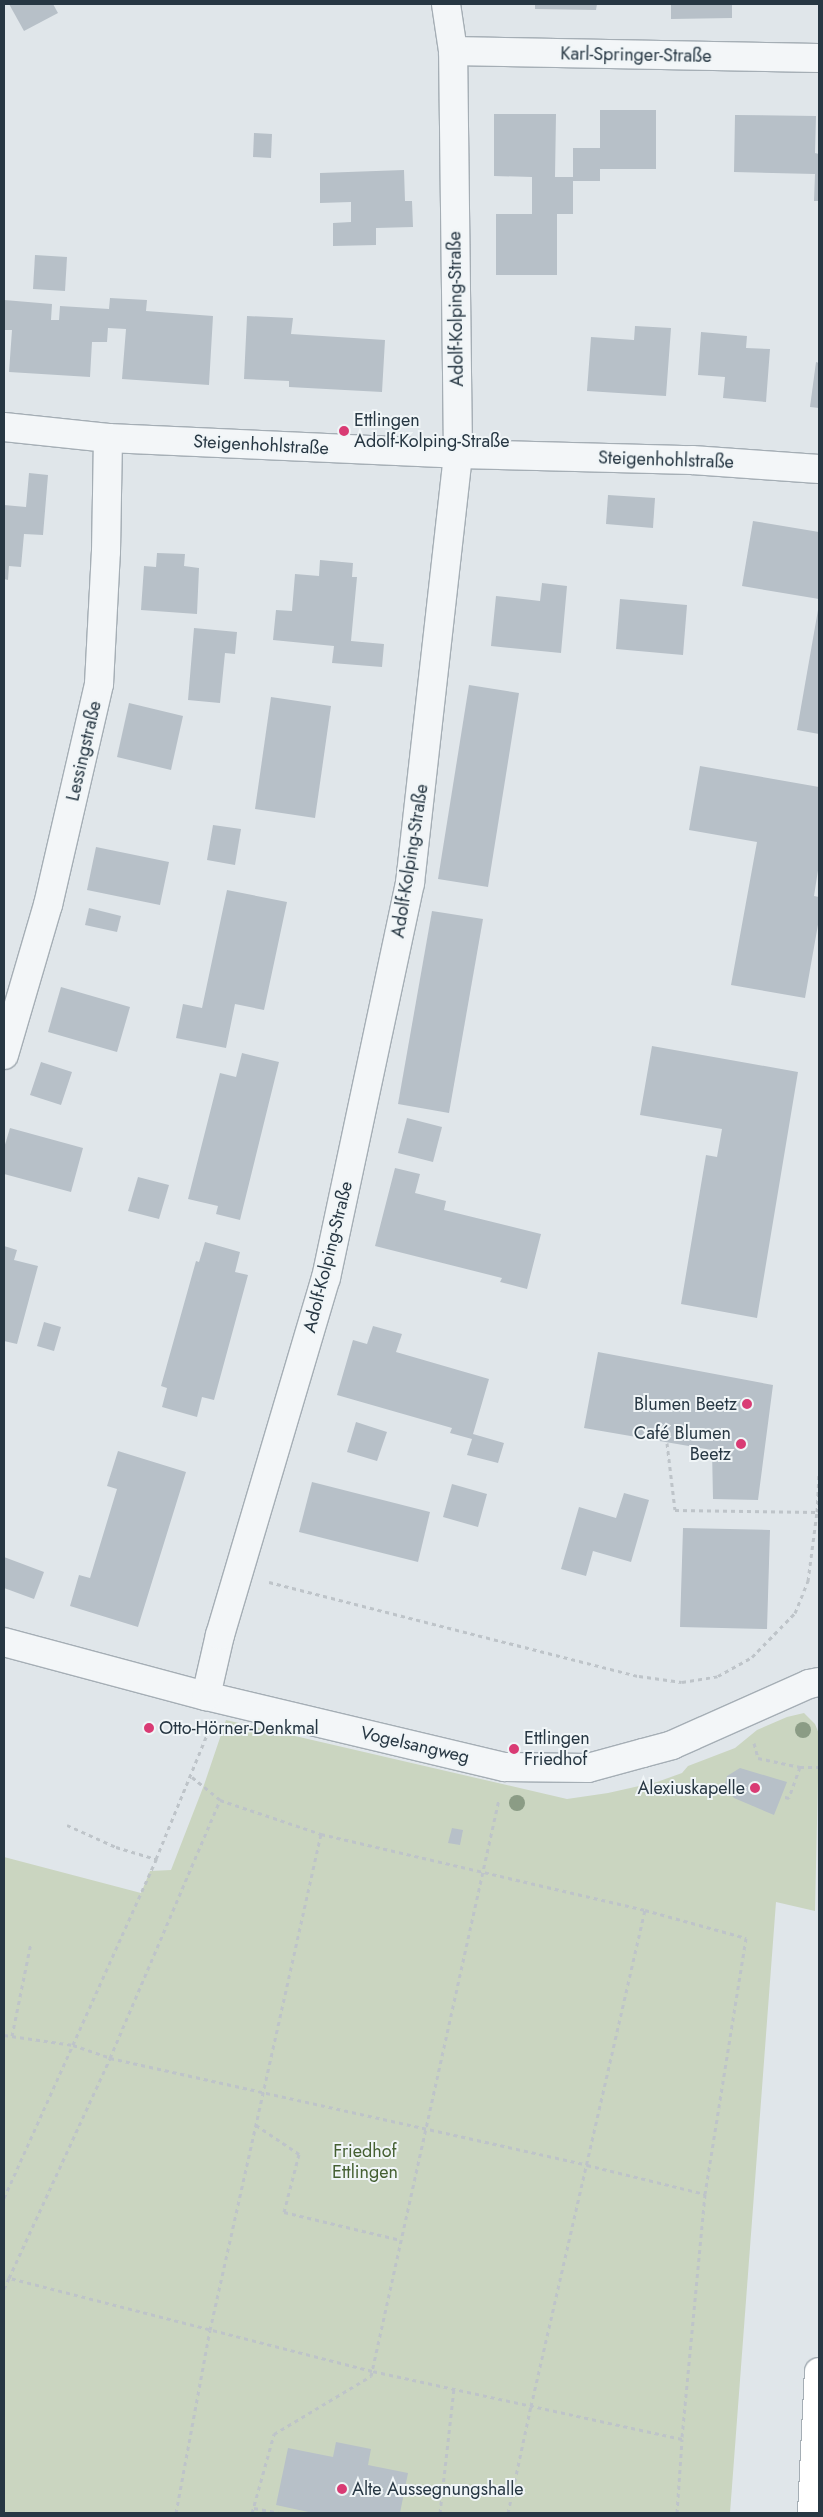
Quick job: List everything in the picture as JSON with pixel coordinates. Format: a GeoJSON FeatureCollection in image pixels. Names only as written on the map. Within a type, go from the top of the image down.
{"type":"FeatureCollection","features":[{"type":"Feature","properties":{"kind":"main road"},"geometry":{"type":"LineString","coordinates":[[812,2513],[819,2372]]}},
{"type":"Feature","properties":{"kind":"street","name":"Adolf-Kolping-Straße"},"geometry":{"type":"LineString","coordinates":[[213,1697],[238,1574],[326,1278],[410,883],[458,454],[453,51],[446,4]]}},
{"type":"Feature","properties":{"kind":"street","name":"Karl-Springer-Straße"},"geometry":{"type":"LineString","coordinates":[[453,51],[819,58]]}},
{"type":"Feature","properties":{"kind":"street","name":"Steigenhohlstraße"},"geometry":{"type":"LineString","coordinates":[[4,427],[108,438],[458,454],[692,460],[819,468]]}},
{"type":"Feature","properties":{"kind":"street","name":"Lessingstraße"},"geometry":{"type":"LineString","coordinates":[[4,1055],[48,905],[99,684],[106,552],[108,438]]}},
{"type":"Feature","properties":{"kind":"street","name":"Vogelsangweg"},"geometry":{"type":"LineString","coordinates":[[4,1642],[213,1697],[505,1767],[588,1768],[672,1745],[809,1684],[819,1682]]}},
{"type":"Feature","properties":{"kind":"path"},"geometry":{"type":"LineString","coordinates":[[667,1443],[675,1510],[817,1512]]}},
{"type":"Feature","properties":{"kind":"path"},"geometry":{"type":"LineString","coordinates":[[238,1574],[639,1676],[682,1682],[718,1676],[752,1657],[795,1613],[808,1582],[817,1512],[819,1475]]}},
{"type":"Feature","properties":{"kind":"path"},"geometry":{"type":"LineString","coordinates":[[4,2198],[192,1776],[213,1697]]}},
{"type":"Feature","properties":{"kind":"path"},"geometry":{"type":"LineString","coordinates":[[744,1714],[758,1758],[800,1766],[819,1767]]}},
{"type":"Feature","properties":{"kind":"path"},"geometry":{"type":"LineString","coordinates":[[781,1796],[789,1798],[800,1766]]}},
{"type":"Feature","properties":{"kind":"path"},"geometry":{"type":"LineString","coordinates":[[252,2513],[274,2434],[371,2376],[483,1874],[505,1767]]}},
{"type":"Feature","properties":{"kind":"path"},"geometry":{"type":"LineString","coordinates":[[192,1776],[220,1800],[321,1834],[483,1874],[644,1910],[746,1938],[705,2194],[677,2513]]}},
{"type":"Feature","properties":{"kind":"path"},"geometry":{"type":"LineString","coordinates":[[4,2289],[110,2058],[220,1800]]}},
{"type":"Feature","properties":{"kind":"path"},"geometry":{"type":"LineString","coordinates":[[67,1825],[116,1847],[156,1859]]}},
{"type":"Feature","properties":{"kind":"path"},"geometry":{"type":"LineString","coordinates":[[176,2513],[210,2330],[321,1834]]}},
{"type":"Feature","properties":{"kind":"path"},"geometry":{"type":"LineString","coordinates":[[508,2513],[644,1910]]}},
{"type":"Feature","properties":{"kind":"path"},"geometry":{"type":"LineString","coordinates":[[12,2036],[31,1943]]}},
{"type":"Feature","properties":{"kind":"path"},"geometry":{"type":"LineString","coordinates":[[4,2035],[73,2045],[110,2058],[587,2165],[705,2194]]}},
{"type":"Feature","properties":{"kind":"path"},"geometry":{"type":"LineString","coordinates":[[256,2125],[299,2154],[284,2212],[402,2240]]}},
{"type":"Feature","properties":{"kind":"path"},"geometry":{"type":"LineString","coordinates":[[9,2278],[372,2371],[682,2439]]}},
{"type":"Feature","properties":{"kind":"path"},"geometry":{"type":"LineString","coordinates":[[440,2513],[454,2389]]}},
{"type":"Feature","properties":{"kind":"path"},"geometry":{"type":"LineString","coordinates":[[254,2508],[279,2513]]}},
{"type":"Feature","properties":{"kind":"green space","name":"Friedhof Ettlingen"},"geometry":{"type":"Polygon","coordinates":[[[804,1713],[815,1724],[819,1734],[815,1911],[776,1902],[730,2513],[4,2513],[4,1857],[141,1893],[150,1871],[171,1870],[204,1785],[226,1720],[567,1799],[608,1793],[657,1782],[682,1773],[688,1766],[735,1748],[757,1730],[787,1717],[804,1713]]]}},
{"type":"Feature","properties":{"kind":"building"},"geometry":{"type":"Polygon","coordinates":[[[9,4],[53,4],[58,13],[24,31],[9,4]]]}},
{"type":"Feature","properties":{"kind":"building"},"geometry":{"type":"Polygon","coordinates":[[[535,4],[597,4],[596,10],[535,9],[535,4]]]}},
{"type":"Feature","properties":{"kind":"building"},"geometry":{"type":"Polygon","coordinates":[[[671,4],[732,4],[732,18],[671,19],[671,4]]]}},
{"type":"Feature","properties":{"kind":"building"},"geometry":{"type":"Polygon","coordinates":[[[600,110],[656,110],[656,169],[600,169],[600,181],[573,181],[573,214],[557,214],[557,275],[496,275],[496,214],[532,214],[532,177],[494,176],[494,114],[556,114],[555,177],[573,177],[573,148],[600,148],[600,110]]]}},
{"type":"Feature","properties":{"kind":"building"},"geometry":{"type":"Polygon","coordinates":[[[735,115],[816,116],[815,153],[819,154],[819,201],[814,201],[815,174],[734,172],[735,115]]]}},
{"type":"Feature","properties":{"kind":"building"},"geometry":{"type":"Polygon","coordinates":[[[254,133],[272,134],[271,158],[253,157],[254,133]]]}},
{"type":"Feature","properties":{"kind":"building"},"geometry":{"type":"Polygon","coordinates":[[[404,170],[405,201],[412,201],[413,227],[376,228],[376,245],[333,246],[333,223],[351,222],[351,202],[320,203],[320,173],[404,170]]]}},
{"type":"Feature","properties":{"kind":"building"},"geometry":{"type":"Polygon","coordinates":[[[35,255],[67,257],[65,291],[33,289],[35,255]]]}},
{"type":"Feature","properties":{"kind":"building"},"geometry":{"type":"Polygon","coordinates":[[[110,298],[147,300],[146,311],[213,316],[209,385],[122,379],[126,329],[108,328],[107,342],[92,342],[90,377],[9,372],[12,330],[4,330],[4,300],[52,304],[51,320],[59,320],[60,306],[109,309],[110,298]]]}},
{"type":"Feature","properties":{"kind":"building"},"geometry":{"type":"Polygon","coordinates":[[[247,316],[293,318],[291,334],[385,340],[382,392],[289,387],[289,381],[244,379],[247,316]]]}},
{"type":"Feature","properties":{"kind":"building"},"geometry":{"type":"Polygon","coordinates":[[[635,326],[671,328],[666,396],[587,391],[591,337],[634,340],[635,326]]]}},
{"type":"Feature","properties":{"kind":"building"},"geometry":{"type":"Polygon","coordinates":[[[701,332],[747,336],[746,348],[770,349],[766,402],[723,398],[725,377],[698,375],[701,332]]]}},
{"type":"Feature","properties":{"kind":"building"},"geometry":{"type":"Polygon","coordinates":[[[816,362],[819,363],[819,408],[810,407],[816,362]]]}},
{"type":"Feature","properties":{"kind":"building"},"geometry":{"type":"Polygon","coordinates":[[[29,473],[48,475],[43,535],[24,534],[21,567],[9,566],[8,580],[4,579],[4,505],[26,507],[29,473]]]}},
{"type":"Feature","properties":{"kind":"building"},"geometry":{"type":"Polygon","coordinates":[[[608,495],[655,498],[653,528],[606,524],[608,495]]]}},
{"type":"Feature","properties":{"kind":"building"},"geometry":{"type":"Polygon","coordinates":[[[753,521],[819,532],[819,599],[742,586],[753,521]]]}},
{"type":"Feature","properties":{"kind":"building"},"geometry":{"type":"Polygon","coordinates":[[[157,553],[185,554],[184,566],[199,568],[197,614],[141,610],[144,566],[156,567],[157,553]]]}},
{"type":"Feature","properties":{"kind":"building"},"geometry":{"type":"Polygon","coordinates":[[[320,560],[353,563],[352,577],[357,577],[351,641],[384,644],[382,667],[332,663],[334,646],[273,640],[276,610],[292,611],[295,574],[319,576],[320,560]]]}},
{"type":"Feature","properties":{"kind":"building"},"geometry":{"type":"Polygon","coordinates":[[[542,583],[567,586],[561,653],[491,646],[496,596],[540,601],[542,583]]]}},
{"type":"Feature","properties":{"kind":"building"},"geometry":{"type":"Polygon","coordinates":[[[620,599],[687,605],[683,655],[616,649],[620,599]]]}},
{"type":"Feature","properties":{"kind":"building"},"geometry":{"type":"Polygon","coordinates":[[[819,610],[819,734],[797,730],[819,610]]]}},
{"type":"Feature","properties":{"kind":"building"},"geometry":{"type":"Polygon","coordinates":[[[194,628],[237,632],[235,654],[225,653],[220,703],[188,700],[194,628]]]}},
{"type":"Feature","properties":{"kind":"building"},"geometry":{"type":"Polygon","coordinates":[[[469,685],[519,693],[488,887],[438,879],[469,685]]]}},
{"type":"Feature","properties":{"kind":"building"},"geometry":{"type":"Polygon","coordinates":[[[271,697],[331,706],[315,818],[255,809],[271,697]]]}},
{"type":"Feature","properties":{"kind":"building"},"geometry":{"type":"Polygon","coordinates":[[[129,703],[183,716],[171,770],[117,757],[129,703]]]}},
{"type":"Feature","properties":{"kind":"building"},"geometry":{"type":"Polygon","coordinates":[[[700,766],[819,787],[819,864],[814,896],[819,897],[819,919],[805,998],[731,985],[757,842],[689,830],[700,766]]]}},
{"type":"Feature","properties":{"kind":"building"},"geometry":{"type":"Polygon","coordinates":[[[213,825],[241,829],[235,865],[207,860],[213,825]]]}},
{"type":"Feature","properties":{"kind":"building"},"geometry":{"type":"Polygon","coordinates":[[[96,847],[169,862],[160,905],[87,890],[96,847]]]}},
{"type":"Feature","properties":{"kind":"building"},"geometry":{"type":"Polygon","coordinates":[[[227,890],[287,902],[264,1010],[235,1004],[226,1048],[176,1038],[183,1004],[202,1008],[227,890]]]}},
{"type":"Feature","properties":{"kind":"building"},"geometry":{"type":"Polygon","coordinates":[[[89,908],[121,916],[117,932],[85,925],[89,908]]]}},
{"type":"Feature","properties":{"kind":"building"},"geometry":{"type":"Polygon","coordinates":[[[432,911],[483,919],[449,1113],[398,1104],[432,911]]]}},
{"type":"Feature","properties":{"kind":"building"},"geometry":{"type":"Polygon","coordinates":[[[61,987],[130,1007],[117,1052],[48,1032],[61,987]]]}},
{"type":"Feature","properties":{"kind":"building"},"geometry":{"type":"Polygon","coordinates":[[[652,1046],[798,1072],[757,1318],[681,1304],[706,1155],[717,1157],[722,1129],[640,1115],[652,1046]]]}},
{"type":"Feature","properties":{"kind":"building"},"geometry":{"type":"Polygon","coordinates":[[[242,1053],[279,1062],[240,1220],[216,1214],[218,1206],[188,1199],[220,1073],[236,1077],[242,1053]]]}},
{"type":"Feature","properties":{"kind":"building"},"geometry":{"type":"Polygon","coordinates":[[[41,1062],[72,1072],[61,1105],[30,1095],[41,1062]]]}},
{"type":"Feature","properties":{"kind":"building"},"geometry":{"type":"Polygon","coordinates":[[[407,1118],[442,1127],[433,1162],[398,1153],[407,1118]]]}},
{"type":"Feature","properties":{"kind":"building"},"geometry":{"type":"Polygon","coordinates":[[[10,1128],[83,1148],[71,1192],[4,1174],[4,1148],[10,1128]]]}},
{"type":"Feature","properties":{"kind":"building"},"geometry":{"type":"Polygon","coordinates":[[[395,1168],[420,1174],[415,1193],[446,1201],[444,1210],[541,1234],[527,1289],[500,1282],[502,1278],[375,1246],[395,1168]]]}},
{"type":"Feature","properties":{"kind":"building"},"geometry":{"type":"Polygon","coordinates":[[[138,1177],[169,1185],[159,1219],[128,1211],[138,1177]]]}},
{"type":"Feature","properties":{"kind":"building"},"geometry":{"type":"Polygon","coordinates":[[[205,1242],[240,1252],[235,1272],[248,1275],[214,1400],[202,1397],[197,1417],[162,1407],[167,1388],[161,1386],[196,1261],[199,1262],[205,1242]]]}},
{"type":"Feature","properties":{"kind":"building"},"geometry":{"type":"Polygon","coordinates":[[[4,1246],[17,1250],[14,1260],[38,1266],[17,1344],[4,1341],[4,1246]]]}},
{"type":"Feature","properties":{"kind":"building"},"geometry":{"type":"Polygon","coordinates":[[[44,1322],[61,1327],[54,1351],[37,1346],[44,1322]]]}},
{"type":"Feature","properties":{"kind":"building"},"geometry":{"type":"Polygon","coordinates":[[[373,1326],[402,1334],[396,1352],[489,1379],[473,1434],[504,1443],[498,1463],[467,1455],[472,1439],[450,1433],[452,1428],[337,1395],[353,1340],[367,1344],[373,1326]]]}},
{"type":"Feature","properties":{"kind":"building"},"geometry":{"type":"Polygon","coordinates":[[[598,1352],[773,1385],[758,1500],[713,1499],[712,1450],[584,1428],[598,1352]]]}},
{"type":"Feature","properties":{"kind":"building"},"geometry":{"type":"Polygon","coordinates":[[[356,1422],[387,1432],[377,1461],[347,1452],[356,1422]]]}},
{"type":"Feature","properties":{"kind":"building"},"geometry":{"type":"Polygon","coordinates":[[[118,1451],[186,1472],[138,1627],[70,1606],[79,1575],[90,1578],[117,1489],[107,1486],[118,1451]]]}},
{"type":"Feature","properties":{"kind":"building"},"geometry":{"type":"Polygon","coordinates":[[[312,1482],[430,1512],[418,1562],[299,1532],[312,1482]]]}},
{"type":"Feature","properties":{"kind":"building"},"geometry":{"type":"Polygon","coordinates":[[[452,1484],[487,1494],[478,1527],[443,1517],[452,1484]]]}},
{"type":"Feature","properties":{"kind":"building"},"geometry":{"type":"Polygon","coordinates":[[[624,1493],[649,1500],[631,1562],[593,1551],[586,1576],[561,1569],[579,1507],[616,1518],[624,1493]]]}},
{"type":"Feature","properties":{"kind":"building"},"geometry":{"type":"Polygon","coordinates":[[[683,1528],[770,1530],[767,1629],[680,1627],[683,1528]]]}},
{"type":"Feature","properties":{"kind":"building"},"geometry":{"type":"Polygon","coordinates":[[[4,1557],[44,1572],[34,1599],[4,1588],[4,1557]]]}},
{"type":"Feature","properties":{"kind":"building","name":"Alexiuskapelle"},"geometry":{"type":"Polygon","coordinates":[[[740,1768],[787,1782],[774,1815],[734,1798],[729,1792],[725,1784],[727,1776],[740,1768]]]}},
{"type":"Feature","properties":{"kind":"building"},"geometry":{"type":"Polygon","coordinates":[[[452,1828],[463,1830],[460,1845],[448,1843],[452,1828]]]}},
{"type":"Feature","properties":{"kind":"building","name":"Alte Aussegnungshalle"},"geometry":{"type":"Polygon","coordinates":[[[336,2442],[371,2449],[368,2465],[408,2473],[400,2513],[313,2513],[276,2505],[288,2448],[333,2457],[336,2442]]]}},
{"type":"Feature","properties":{"kind":"place","name":"Ettlingen Adolf-Kolping-Straße"},"geometry":{"type":"Point","coordinates":[344,431]}},
{"type":"Feature","properties":{"kind":"place","name":"Blumen Beetz"},"geometry":{"type":"Point","coordinates":[747,1404]}},
{"type":"Feature","properties":{"kind":"place","name":"Café Blumen Beetz"},"geometry":{"type":"Point","coordinates":[741,1444]}},
{"type":"Feature","properties":{"kind":"place","name":"Otto-Hörner-Denkmal"},"geometry":{"type":"Point","coordinates":[149,1728]}},
{"type":"Feature","properties":{"kind":"place","name":"Ettlingen Friedhof"},"geometry":{"type":"Point","coordinates":[514,1749]}},
{"type":"Feature","properties":{"kind":"place","name":"Alexiuskapelle"},"geometry":{"type":"Point","coordinates":[755,1788]}},
{"type":"Feature","properties":{"kind":"place","name":"Alte Aussegnungshalle"},"geometry":{"type":"Point","coordinates":[342,2489]}}]}
